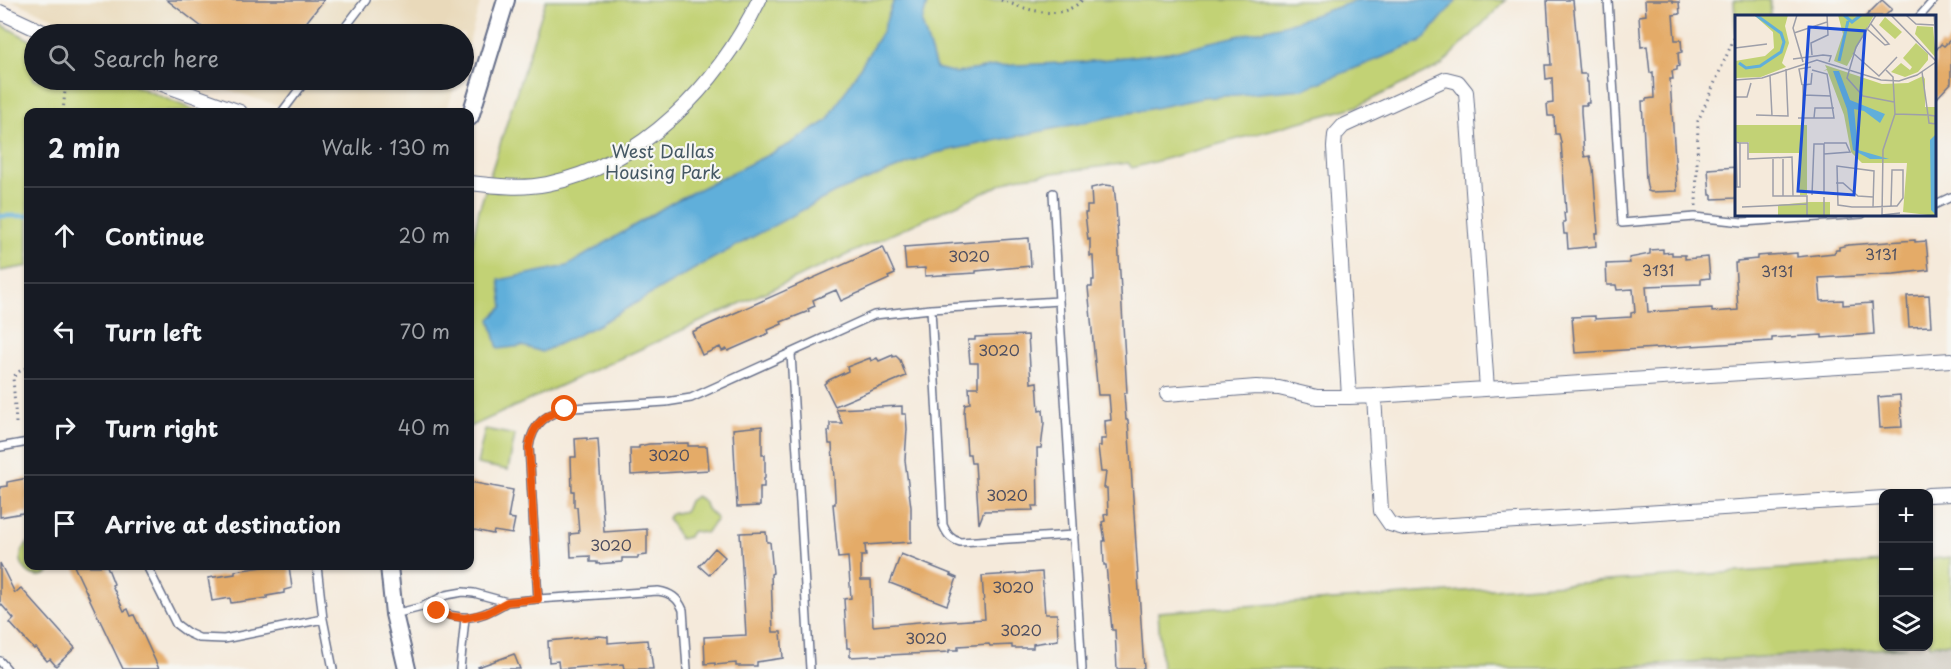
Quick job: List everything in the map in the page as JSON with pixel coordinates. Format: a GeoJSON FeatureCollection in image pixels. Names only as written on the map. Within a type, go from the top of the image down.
{"type":"FeatureCollection","features":[{"type":"Feature","properties":{"kind":"street"},"geometry":{"type":"LineString","coordinates":[[473,108],[506,0]]}},
{"type":"Feature","properties":{"kind":"street"},"geometry":{"type":"LineString","coordinates":[[474,183],[513,187],[545,185],[573,178],[617,158],[653,134],[688,102],[720,64],[759,0]]}},
{"type":"Feature","properties":{"kind":"street"},"geometry":{"type":"LineString","coordinates":[[0,12],[26,24]]}},
{"type":"Feature","properties":{"kind":"street"},"geometry":{"type":"LineString","coordinates":[[1349,397],[1335,135],[1343,126],[1446,79],[1458,82],[1466,92],[1486,389]]}},
{"type":"Feature","properties":{"kind":"street"},"geometry":{"type":"LineString","coordinates":[[179,90],[229,108]]}},
{"type":"Feature","properties":{"kind":"street"},"geometry":{"type":"LineString","coordinates":[[1167,394],[1256,387],[1279,388],[1317,397],[1374,396],[1951,360]]}},
{"type":"Feature","properties":{"kind":"street"},"geometry":{"type":"LineString","coordinates":[[1374,396],[1382,511],[1390,524],[1404,528],[1879,498]]}},
{"type":"Feature","properties":{"kind":"street"},"geometry":{"type":"LineString","coordinates":[[1933,495],[1951,494]]}},
{"type":"Feature","properties":{"kind":"street"},"geometry":{"type":"LineString","coordinates":[[389,570],[394,614],[407,669]]}},
{"type":"Feature","properties":{"kind":"lane"},"geometry":{"type":"LineString","coordinates":[[348,24],[366,0]]}},
{"type":"Feature","properties":{"kind":"lane"},"geometry":{"type":"LineString","coordinates":[[1608,0],[1622,223],[1695,217],[1743,222],[1817,216]]}},
{"type":"Feature","properties":{"kind":"lane"},"geometry":{"type":"LineString","coordinates":[[1921,15],[1934,0]]}},
{"type":"Feature","properties":{"kind":"lane"},"geometry":{"type":"LineString","coordinates":[[285,108],[298,90]]}},
{"type":"Feature","properties":{"kind":"lane"},"geometry":{"type":"LineString","coordinates":[[1053,193],[1082,669]]}},
{"type":"Feature","properties":{"kind":"lane"},"geometry":{"type":"LineString","coordinates":[[1936,204],[1951,197]]}},
{"type":"Feature","properties":{"kind":"lane"},"geometry":{"type":"LineString","coordinates":[[538,599],[529,447],[534,431],[543,418],[558,411],[573,408],[666,402],[691,398],[874,315],[1059,301]]}},
{"type":"Feature","properties":{"kind":"lane"},"geometry":{"type":"LineString","coordinates":[[931,309],[943,525],[946,532],[960,542],[1074,535]]}},
{"type":"Feature","properties":{"kind":"lane"},"geometry":{"type":"LineString","coordinates":[[791,354],[810,669]]}},
{"type":"Feature","properties":{"kind":"lane"},"geometry":{"type":"LineString","coordinates":[[0,447],[24,443]]}},
{"type":"Feature","properties":{"kind":"lane"},"geometry":{"type":"LineString","coordinates":[[149,570],[176,624],[199,638],[224,639],[322,619]]}},
{"type":"Feature","properties":{"kind":"lane"},"geometry":{"type":"LineString","coordinates":[[317,570],[322,619],[333,669]]}},
{"type":"Feature","properties":{"kind":"lane"},"geometry":{"type":"LineString","coordinates":[[394,614],[422,607],[440,598],[463,592],[507,602],[658,591],[672,595],[683,610],[687,669]]}},
{"type":"Feature","properties":{"kind":"lane"},"geometry":{"type":"LineString","coordinates":[[422,607],[465,618],[487,613],[507,602]]}},
{"type":"Feature","properties":{"kind":"lane"},"geometry":{"type":"LineString","coordinates":[[460,669],[465,618]]}},
{"type":"Feature","properties":{"kind":"lane"},"geometry":{"type":"LineString","coordinates":[[0,661],[7,669]]}},
{"type":"Feature","properties":{"kind":"path"},"geometry":{"type":"LineString","coordinates":[[1001,0],[1040,13],[1052,13],[1072,8],[1082,0]]}},
{"type":"Feature","properties":{"kind":"path"},"geometry":{"type":"LineString","coordinates":[[1695,217],[1698,121],[1735,38]]}},
{"type":"Feature","properties":{"kind":"path"},"geometry":{"type":"LineString","coordinates":[[63,108],[65,90]]}},
{"type":"Feature","properties":{"kind":"path"},"geometry":{"type":"LineString","coordinates":[[16,423],[13,377],[24,368]]}},
{"type":"Feature","properties":{"kind":"shaded area"},"geometry":{"type":"Polygon","coordinates":[[[11,0],[481,0],[474,25],[67,24],[11,0]]]}},
{"type":"Feature","properties":{"kind":"shaded area"},"geometry":{"type":"Polygon","coordinates":[[[228,90],[454,90],[447,108],[286,108],[228,90]]]}},
{"type":"Feature","properties":{"kind":"shaded area"},"geometry":{"type":"Polygon","coordinates":[[[1951,643],[1951,669],[1589,669],[1879,649],[1933,651],[1933,645],[1951,643]]]}},
{"type":"Feature","properties":{"kind":"green space","name":"West Dallas Housing Park"},"geometry":{"type":"Polygon","coordinates":[[[546,0],[1506,0],[1442,65],[1358,106],[1132,168],[1128,163],[1015,178],[474,425],[474,234],[479,210],[546,0]]]}},
{"type":"Feature","properties":{"kind":"green space"},"geometry":{"type":"Polygon","coordinates":[[[1734,0],[1770,0],[1771,15],[1735,16],[1734,0]]]}},
{"type":"Feature","properties":{"kind":"green space"},"geometry":{"type":"Polygon","coordinates":[[[0,24],[24,37],[24,90],[145,90],[189,108],[24,108],[24,267],[0,271],[0,24]]]}},
{"type":"Feature","properties":{"kind":"green space"},"geometry":{"type":"Polygon","coordinates":[[[485,429],[515,435],[508,470],[477,464],[485,429]]]}},
{"type":"Feature","properties":{"kind":"green space"},"geometry":{"type":"Polygon","coordinates":[[[696,496],[704,501],[707,509],[717,519],[706,533],[693,531],[688,537],[680,539],[668,518],[671,514],[685,511],[689,501],[696,496]]]}},
{"type":"Feature","properties":{"kind":"green space"},"geometry":{"type":"Polygon","coordinates":[[[24,548],[24,567],[21,559],[24,548]]]}},
{"type":"Feature","properties":{"kind":"green space"},"geometry":{"type":"Polygon","coordinates":[[[1951,557],[1951,643],[1933,645],[1933,559],[1951,557]]]}},
{"type":"Feature","properties":{"kind":"green space"},"geometry":{"type":"Polygon","coordinates":[[[1879,562],[1879,649],[1589,669],[1162,669],[1158,612],[1879,562]]]}},
{"type":"Feature","properties":{"kind":"green space"},"geometry":{"type":"Polygon","coordinates":[[[26,570],[51,570],[41,576],[26,570]]]}},
{"type":"Feature","properties":{"kind":"water"},"geometry":{"type":"Polygon","coordinates":[[[894,0],[928,0],[922,23],[936,68],[956,73],[995,66],[1083,62],[1169,52],[1284,25],[1358,0],[1457,0],[1421,42],[1303,89],[1203,98],[936,153],[834,193],[703,264],[598,325],[542,352],[523,346],[498,349],[490,319],[503,307],[499,280],[567,266],[673,202],[790,144],[827,121],[882,32],[894,0]]]}},
{"type":"Feature","properties":{"kind":"building"},"geometry":{"type":"Polygon","coordinates":[[[167,0],[324,0],[305,24],[198,24],[167,0]]]}},
{"type":"Feature","properties":{"kind":"building"},"geometry":{"type":"Polygon","coordinates":[[[1547,0],[1573,0],[1580,74],[1586,74],[1588,82],[1589,103],[1581,105],[1581,112],[1584,154],[1585,157],[1590,156],[1593,168],[1598,233],[1595,233],[1596,246],[1568,249],[1567,234],[1564,234],[1563,222],[1565,222],[1564,213],[1566,213],[1561,142],[1559,134],[1555,134],[1554,116],[1548,116],[1547,104],[1553,103],[1552,78],[1546,79],[1545,65],[1551,65],[1547,0]]]}},
{"type":"Feature","properties":{"kind":"building"},"geometry":{"type":"Polygon","coordinates":[[[1645,0],[1679,2],[1680,14],[1673,15],[1675,40],[1681,40],[1682,52],[1678,53],[1679,66],[1677,70],[1672,71],[1673,79],[1670,79],[1677,191],[1648,191],[1646,180],[1642,101],[1654,98],[1653,72],[1650,73],[1647,46],[1641,47],[1639,16],[1646,15],[1645,0]]]}},
{"type":"Feature","properties":{"kind":"building"},"geometry":{"type":"Polygon","coordinates":[[[1882,0],[1892,9],[1886,15],[1867,15],[1882,0]]]}},
{"type":"Feature","properties":{"kind":"building"},"geometry":{"type":"Polygon","coordinates":[[[1951,39],[1951,83],[1936,99],[1936,50],[1941,44],[1944,46],[1951,39]]]}},
{"type":"Feature","properties":{"kind":"building"},"geometry":{"type":"Polygon","coordinates":[[[1735,167],[1735,198],[1712,199],[1708,169],[1735,167]]]}},
{"type":"Feature","properties":{"kind":"building"},"geometry":{"type":"Polygon","coordinates":[[[1104,185],[1114,186],[1116,205],[1127,393],[1124,393],[1126,420],[1128,420],[1144,669],[1117,669],[1115,630],[1112,630],[1106,565],[1104,565],[1103,541],[1105,541],[1102,522],[1105,521],[1104,515],[1108,514],[1107,488],[1104,488],[1106,472],[1101,472],[1098,446],[1101,446],[1101,439],[1106,439],[1105,421],[1111,420],[1109,395],[1098,395],[1088,287],[1092,287],[1092,280],[1094,280],[1093,256],[1090,256],[1090,239],[1088,240],[1085,213],[1087,213],[1087,206],[1092,206],[1091,188],[1104,185]]]}},
{"type":"Feature","properties":{"kind":"building"},"geometry":{"type":"Polygon","coordinates":[[[1029,238],[1031,266],[976,271],[976,273],[925,276],[925,268],[906,269],[904,247],[1029,238]]]}},
{"type":"Feature","properties":{"kind":"building"},"geometry":{"type":"Polygon","coordinates":[[[1915,240],[1915,242],[1926,241],[1929,270],[1819,278],[1821,301],[1843,300],[1843,305],[1872,303],[1874,334],[1822,338],[1822,335],[1772,338],[1772,341],[1575,353],[1572,317],[1595,316],[1595,319],[1631,317],[1631,313],[1635,312],[1633,289],[1617,290],[1616,285],[1607,285],[1606,264],[1630,263],[1629,258],[1650,254],[1650,250],[1663,249],[1663,253],[1672,252],[1672,255],[1685,255],[1685,259],[1708,257],[1710,278],[1701,279],[1701,284],[1646,286],[1648,312],[1712,308],[1712,312],[1738,310],[1735,263],[1737,261],[1757,259],[1757,256],[1797,253],[1797,257],[1834,253],[1839,250],[1839,247],[1848,245],[1915,240]]]}},
{"type":"Feature","properties":{"kind":"building"},"geometry":{"type":"Polygon","coordinates":[[[883,247],[895,274],[888,277],[889,279],[841,301],[836,290],[813,300],[815,306],[808,309],[809,311],[781,322],[782,324],[768,330],[769,333],[728,351],[727,349],[722,351],[720,347],[702,355],[692,332],[883,247]]]}},
{"type":"Feature","properties":{"kind":"building"},"geometry":{"type":"Polygon","coordinates":[[[1929,295],[1931,326],[1909,327],[1907,296],[1929,295]]]}},
{"type":"Feature","properties":{"kind":"building"},"geometry":{"type":"Polygon","coordinates":[[[1028,335],[1031,383],[1037,382],[1039,411],[1043,410],[1044,423],[1041,448],[1037,448],[1038,506],[1032,506],[1033,510],[984,511],[979,524],[975,463],[971,463],[970,454],[967,454],[964,413],[965,404],[970,403],[969,387],[978,387],[978,363],[970,363],[968,340],[975,340],[975,337],[1028,335]]]}},
{"type":"Feature","properties":{"kind":"building"},"geometry":{"type":"Polygon","coordinates":[[[893,355],[900,360],[906,376],[835,406],[824,384],[848,371],[847,367],[870,358],[871,361],[877,358],[879,361],[893,355]]]}},
{"type":"Feature","properties":{"kind":"building"},"geometry":{"type":"Polygon","coordinates":[[[1900,395],[1902,427],[1880,428],[1878,397],[1900,395]]]}},
{"type":"Feature","properties":{"kind":"building"},"geometry":{"type":"Polygon","coordinates":[[[902,406],[902,414],[906,414],[907,429],[905,460],[911,507],[911,542],[865,545],[866,556],[861,556],[861,580],[871,580],[873,626],[985,619],[982,576],[1042,572],[1045,614],[1057,614],[1058,640],[1033,644],[1033,648],[1012,648],[1012,645],[990,646],[989,644],[958,646],[958,650],[949,650],[949,652],[850,657],[850,648],[847,648],[844,599],[851,598],[848,557],[838,558],[833,504],[835,504],[835,497],[832,444],[829,444],[828,431],[830,431],[830,423],[842,423],[836,409],[902,406]]]}},
{"type":"Feature","properties":{"kind":"building"},"geometry":{"type":"Polygon","coordinates":[[[762,426],[765,478],[764,487],[760,487],[760,506],[737,507],[733,429],[762,426]]]}},
{"type":"Feature","properties":{"kind":"building"},"geometry":{"type":"Polygon","coordinates":[[[587,438],[587,440],[598,439],[604,532],[647,529],[647,555],[638,556],[638,558],[622,558],[622,562],[597,564],[597,562],[590,562],[590,556],[571,557],[570,534],[579,533],[577,507],[574,507],[574,491],[572,491],[571,457],[576,457],[575,439],[587,438]]]}},
{"type":"Feature","properties":{"kind":"building"},"geometry":{"type":"Polygon","coordinates":[[[688,443],[688,446],[707,446],[709,470],[631,475],[630,448],[639,448],[639,446],[649,444],[688,443]]]}},
{"type":"Feature","properties":{"kind":"building"},"geometry":{"type":"Polygon","coordinates":[[[24,479],[24,513],[0,517],[0,487],[7,486],[7,482],[24,479]]]}},
{"type":"Feature","properties":{"kind":"building"},"geometry":{"type":"Polygon","coordinates":[[[474,483],[513,490],[508,518],[515,519],[512,534],[494,531],[493,534],[474,530],[474,483]]]}},
{"type":"Feature","properties":{"kind":"building"},"geometry":{"type":"Polygon","coordinates":[[[766,532],[767,542],[770,542],[773,573],[771,574],[773,632],[781,632],[783,658],[757,662],[757,666],[736,666],[736,663],[705,664],[704,637],[746,635],[740,533],[766,532]]]}},
{"type":"Feature","properties":{"kind":"building"},"geometry":{"type":"Polygon","coordinates":[[[715,548],[725,557],[709,575],[699,566],[715,548]]]}},
{"type":"Feature","properties":{"kind":"building"},"geometry":{"type":"Polygon","coordinates":[[[901,554],[957,578],[947,605],[890,583],[901,554]]]}},
{"type":"Feature","properties":{"kind":"building"},"geometry":{"type":"Polygon","coordinates":[[[0,563],[15,593],[21,588],[75,648],[56,666],[50,659],[47,661],[36,648],[34,649],[10,623],[14,619],[0,603],[0,563]]]}},
{"type":"Feature","properties":{"kind":"building"},"geometry":{"type":"Polygon","coordinates":[[[76,570],[109,570],[114,584],[112,585],[124,611],[128,609],[131,616],[134,615],[159,669],[123,669],[76,570]]]}},
{"type":"Feature","properties":{"kind":"building"},"geometry":{"type":"Polygon","coordinates":[[[290,570],[292,588],[284,590],[284,593],[267,596],[267,598],[231,603],[230,598],[212,601],[208,578],[235,574],[235,571],[290,570]]]}},
{"type":"Feature","properties":{"kind":"building"},"geometry":{"type":"Polygon","coordinates":[[[608,637],[608,643],[647,640],[653,669],[624,669],[623,664],[559,669],[558,661],[549,662],[548,641],[608,637]]]}},
{"type":"Feature","properties":{"kind":"building"},"geometry":{"type":"Polygon","coordinates":[[[514,654],[520,669],[479,669],[478,667],[514,654]]]}},
{"type":"Feature","properties":{"kind":"waterway"},"geometry":{"type":"LineString","coordinates":[[0,216],[24,216]]}},
{"type":"Feature","properties":{"kind":"route"},"geometry":{"type":"LineString","coordinates":[[437,611],[465,618],[487,613],[507,602],[538,599],[530,438],[543,418],[565,409]]}}]}
